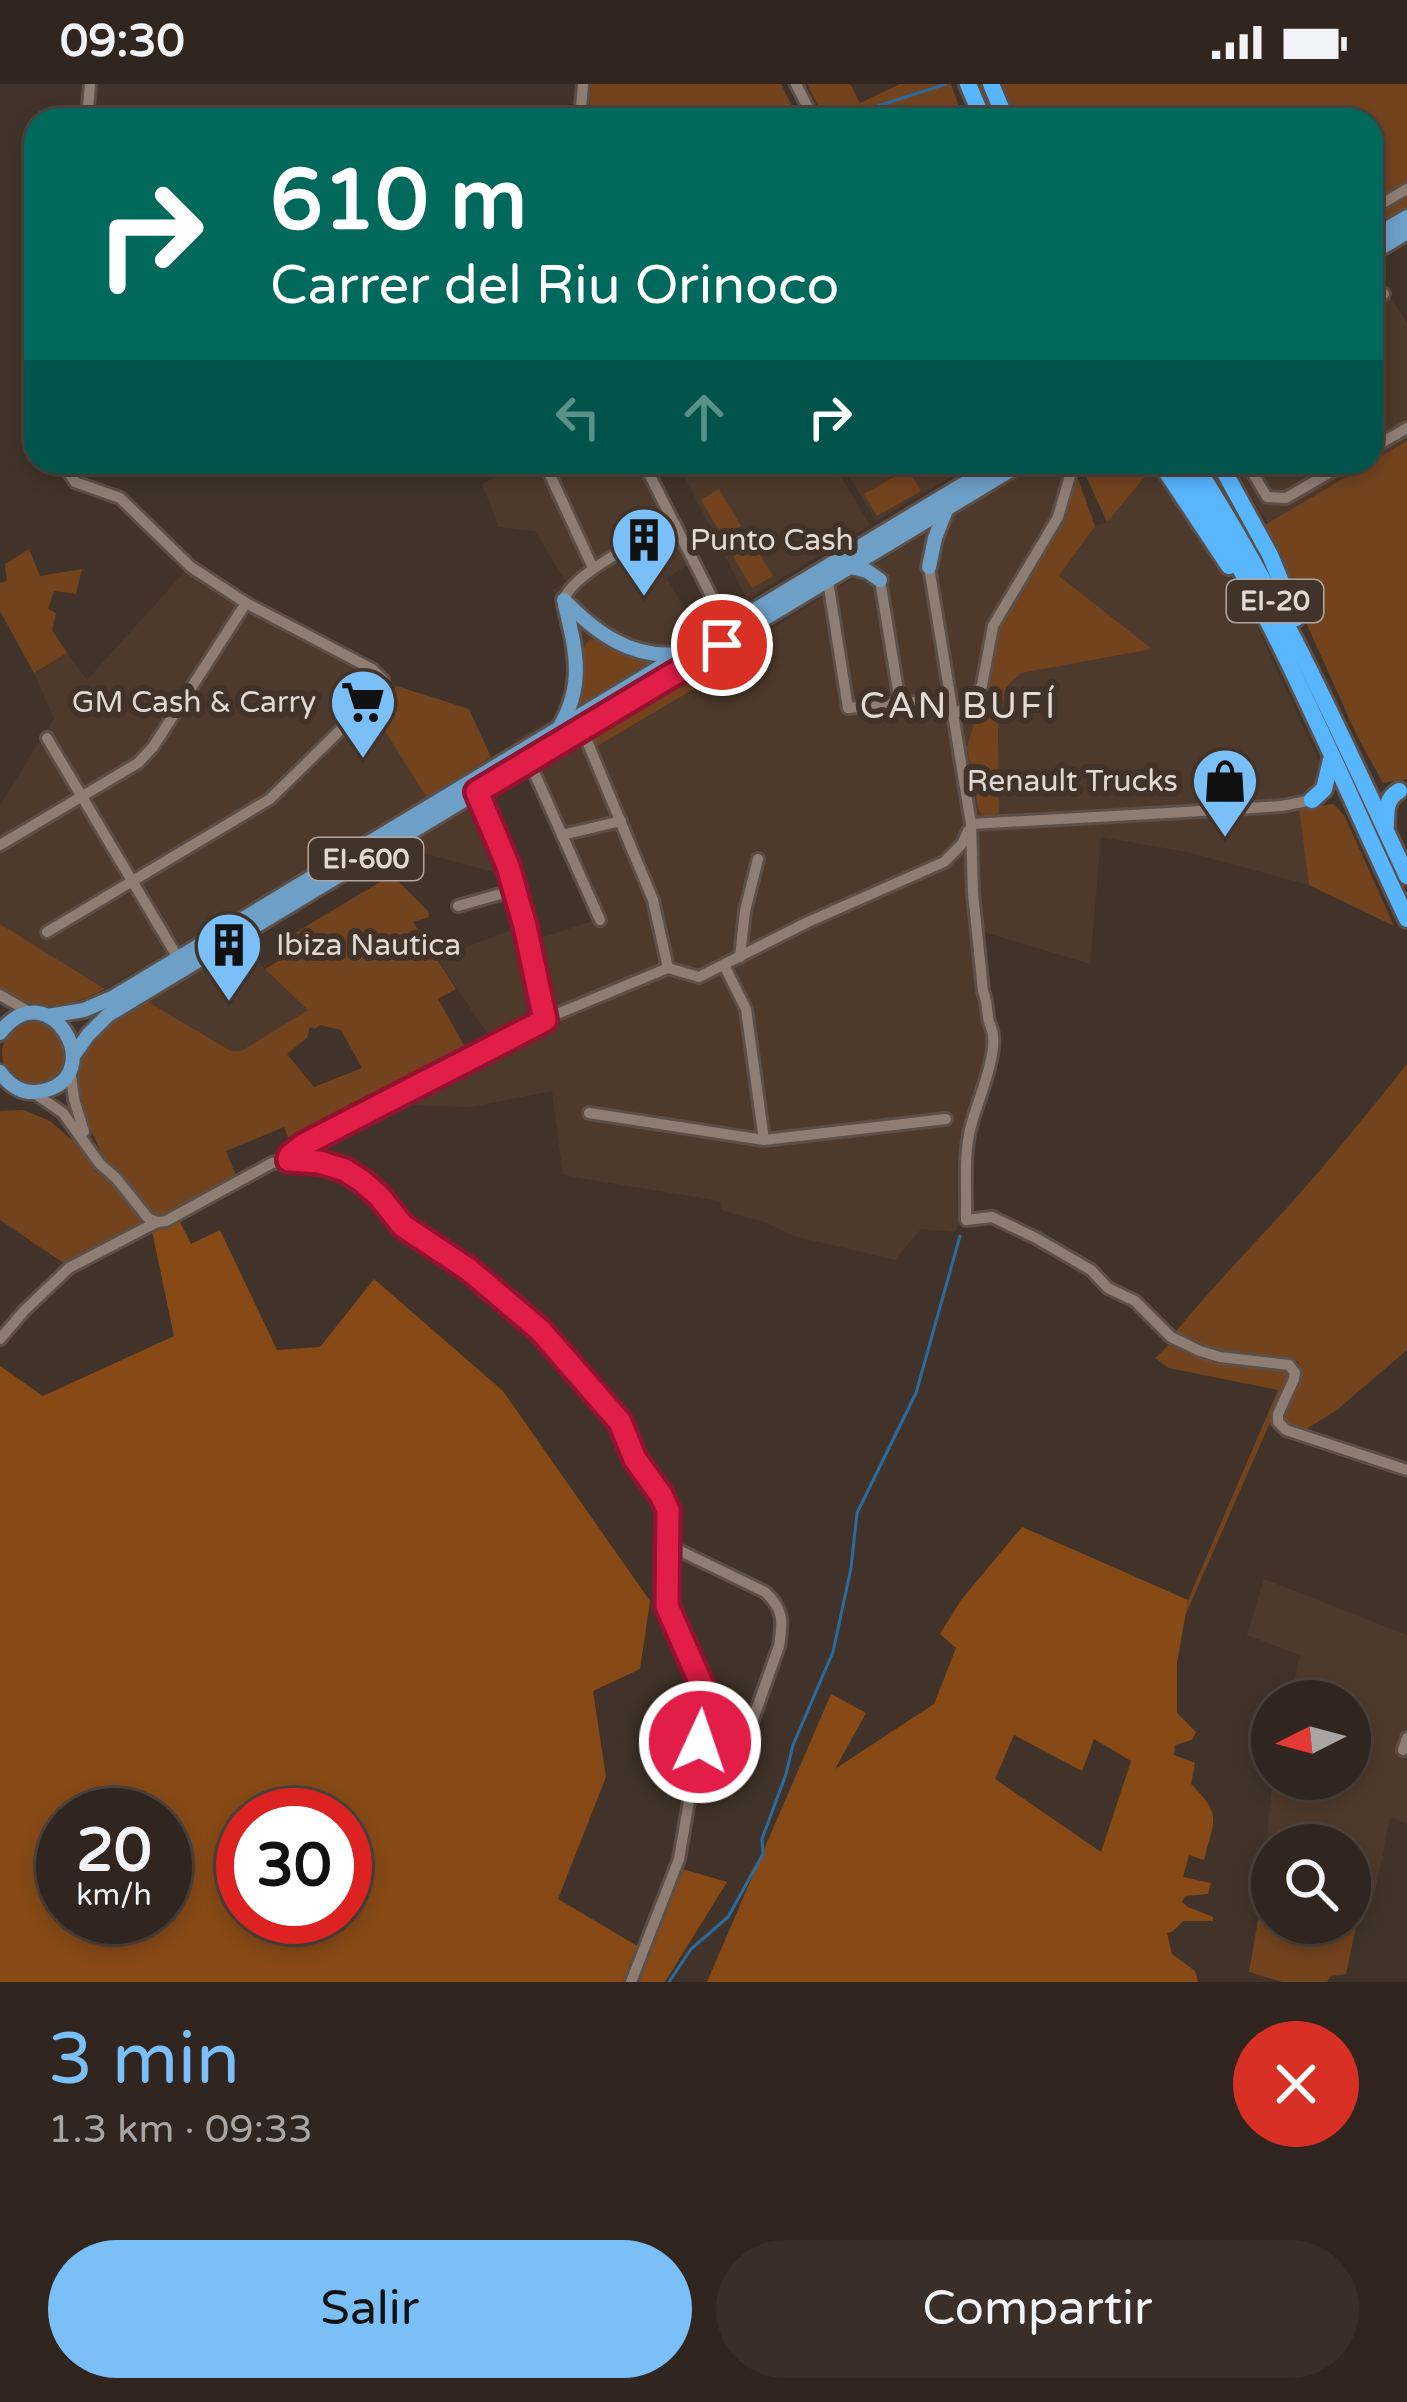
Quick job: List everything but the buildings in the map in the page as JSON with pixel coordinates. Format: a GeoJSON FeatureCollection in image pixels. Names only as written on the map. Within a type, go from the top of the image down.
{"type":"FeatureCollection","features":[{"type":"Feature","properties":{"kind":"highway"},"geometry":{"type":"LineString","coordinates":[[1168,474],[1249,596],[1266,614]]}},
{"type":"Feature","properties":{"kind":"highway","name":"EI-20"},"geometry":{"type":"LineString","coordinates":[[1184,474],[1266,614],[1407,919]]}},
{"type":"Feature","properties":{"kind":"highway","name":"EI-20"},"geometry":{"type":"LineString","coordinates":[[1200,474],[1258,568],[1407,876]]}},
{"type":"Feature","properties":{"kind":"highway"},"geometry":{"type":"LineString","coordinates":[[1222,474],[1272,565],[1329,708]]}},
{"type":"Feature","properties":{"kind":"highway"},"geometry":{"type":"LineString","coordinates":[[1312,800],[1324,789],[1331,758]]}},
{"type":"Feature","properties":{"kind":"highway"},"geometry":{"type":"LineString","coordinates":[[1363,784],[1377,791],[1399,791],[1388,804],[1386,831]]}},
{"type":"Feature","properties":{"kind":"highway"},"geometry":{"type":"LineString","coordinates":[[1312,800],[1336,800],[1357,812]]}},
{"type":"Feature","properties":{"kind":"main road","name":"EI-600"},"geometry":{"type":"LineString","coordinates":[[0,1033],[14,1019],[84,1010],[102,1003],[975,474]]}},
{"type":"Feature","properties":{"kind":"main road","name":"EI-600"},"geometry":{"type":"LineString","coordinates":[[0,1091],[52,1088],[63,1079],[88,1035],[108,1015],[1004,474]]}},
{"type":"Feature","properties":{"kind":"main road"},"geometry":{"type":"LineString","coordinates":[[929,567],[946,509]]}},
{"type":"Feature","properties":{"kind":"main road"},"geometry":{"type":"LineString","coordinates":[[913,529],[925,544],[929,567]]}},
{"type":"Feature","properties":{"kind":"main road"},"geometry":{"type":"LineString","coordinates":[[877,551],[880,580]]}},
{"type":"Feature","properties":{"kind":"main road"},"geometry":{"type":"LineString","coordinates":[[851,567],[880,580]]}},
{"type":"Feature","properties":{"kind":"main road"},"geometry":{"type":"LineString","coordinates":[[564,600],[594,628],[642,654],[683,653]]}},
{"type":"Feature","properties":{"kind":"main road"},"geometry":{"type":"LineString","coordinates":[[559,729],[575,695],[576,648],[564,600]]}},
{"type":"Feature","properties":{"kind":"main road"},"geometry":{"type":"LineString","coordinates":[[576,648],[590,636],[608,636]]}},
{"type":"Feature","properties":{"kind":"main road"},"geometry":{"type":"LineString","coordinates":[[40,1015],[67,1032],[72,1062]]}},
{"type":"Feature","properties":{"kind":"main road"},"geometry":{"type":"LineString","coordinates":[[0,1072],[25,1090]]}},
{"type":"Feature","properties":{"kind":"street"},"geometry":{"type":"LineString","coordinates":[[46,932],[270,799],[381,690],[383,680],[372,669],[246,603],[191,567],[120,498],[75,482],[70,474]]}},
{"type":"Feature","properties":{"kind":"street"},"geometry":{"type":"LineString","coordinates":[[552,474],[593,568]]}},
{"type":"Feature","properties":{"kind":"street"},"geometry":{"type":"LineString","coordinates":[[652,474],[727,627]]}},
{"type":"Feature","properties":{"kind":"street"},"geometry":{"type":"LineString","coordinates":[[952,715],[973,704],[982,685],[993,626],[1058,518],[1071,474]]}},
{"type":"Feature","properties":{"kind":"street"},"geometry":{"type":"LineString","coordinates":[[1253,474],[1267,497],[1286,498],[1327,474]]}},
{"type":"Feature","properties":{"kind":"street"},"geometry":{"type":"LineString","coordinates":[[564,600],[567,590],[593,568],[675,524]]}},
{"type":"Feature","properties":{"kind":"street"},"geometry":{"type":"LineString","coordinates":[[929,567],[971,824],[983,991],[993,1035],[983,1094],[970,1129],[966,1220],[992,1217],[1036,1238],[1135,1301],[1171,1337],[1200,1351],[1289,1365],[1294,1379],[1278,1414],[1286,1430],[1407,1470]]}},
{"type":"Feature","properties":{"kind":"street"},"geometry":{"type":"LineString","coordinates":[[828,580],[848,708],[950,699]]}},
{"type":"Feature","properties":{"kind":"street"},"geometry":{"type":"LineString","coordinates":[[880,580],[900,703]]}},
{"type":"Feature","properties":{"kind":"street"},"geometry":{"type":"LineString","coordinates":[[0,844],[138,763],[246,603]]}},
{"type":"Feature","properties":{"kind":"street"},"geometry":{"type":"LineString","coordinates":[[583,729],[653,900],[668,968]]}},
{"type":"Feature","properties":{"kind":"street"},"geometry":{"type":"LineString","coordinates":[[47,738],[178,958]]}},
{"type":"Feature","properties":{"kind":"street"},"geometry":{"type":"LineString","coordinates":[[529,761],[600,920]]}},
{"type":"Feature","properties":{"kind":"street"},"geometry":{"type":"LineString","coordinates":[[477,792],[508,866],[545,1020]]}},
{"type":"Feature","properties":{"kind":"street"},"geometry":{"type":"LineString","coordinates":[[971,824],[1282,806],[1312,800]]}},
{"type":"Feature","properties":{"kind":"street"},"geometry":{"type":"LineString","coordinates":[[562,835],[621,820]]}},
{"type":"Feature","properties":{"kind":"street"},"geometry":{"type":"LineString","coordinates":[[289,1160],[303,1145],[545,1020],[668,968],[699,977],[944,862],[962,844],[971,824]]}},
{"type":"Feature","properties":{"kind":"street"},"geometry":{"type":"LineString","coordinates":[[740,957],[758,859]]}},
{"type":"Feature","properties":{"kind":"street"},"geometry":{"type":"LineString","coordinates":[[458,906],[515,890]]}},
{"type":"Feature","properties":{"kind":"street"},"geometry":{"type":"LineString","coordinates":[[724,965],[746,1009],[764,1140]]}},
{"type":"Feature","properties":{"kind":"street"},"geometry":{"type":"LineString","coordinates":[[0,995],[40,1015]]}},
{"type":"Feature","properties":{"kind":"street"},"geometry":{"type":"LineString","coordinates":[[0,1021],[0,1033]]}},
{"type":"Feature","properties":{"kind":"street"},"geometry":{"type":"LineString","coordinates":[[72,1062],[74,1100],[89,1146]]}},
{"type":"Feature","properties":{"kind":"street"},"geometry":{"type":"LineString","coordinates":[[25,1090],[63,1113],[100,1164],[148,1218],[157,1222]]}},
{"type":"Feature","properties":{"kind":"street"},"geometry":{"type":"LineString","coordinates":[[589,1113],[764,1140],[946,1120]]}},
{"type":"Feature","properties":{"kind":"street"},"geometry":{"type":"LineString","coordinates":[[0,1339],[69,1268],[272,1163],[289,1160],[319,1162],[362,1181],[403,1226],[468,1269],[540,1330],[620,1422],[635,1459],[668,1510],[667,1606],[707,1697],[679,1859],[632,1979]]}},
{"type":"Feature","properties":{"kind":"street"},"geometry":{"type":"LineString","coordinates":[[667,1544],[765,1592],[778,1603],[779,1646],[730,1786]]}},
{"type":"Feature","properties":{"kind":"shaded area"},"geometry":{"type":"Polygon","coordinates":[[[591,84],[781,84],[793,108],[589,108],[591,84]]]}},
{"type":"Feature","properties":{"kind":"shaded area"},"geometry":{"type":"Polygon","coordinates":[[[807,84],[850,84],[860,103],[900,84],[951,84],[960,108],[819,108],[807,84]]]}},
{"type":"Feature","properties":{"kind":"shaded area"},"geometry":{"type":"Polygon","coordinates":[[[998,84],[1407,84],[1407,244],[1383,218],[1383,108],[1009,108],[998,84]]]}},
{"type":"Feature","properties":{"kind":"shaded area"},"geometry":{"type":"Polygon","coordinates":[[[1383,285],[1407,323],[1407,441],[1383,455],[1383,285]]]}},
{"type":"Feature","properties":{"kind":"shaded area"},"geometry":{"type":"Polygon","coordinates":[[[1407,441],[1407,779],[1383,783],[1356,734],[1263,526],[1351,474],[1383,474],[1383,455],[1407,441]]]}},
{"type":"Feature","properties":{"kind":"shaded area"},"geometry":{"type":"Polygon","coordinates":[[[501,474],[645,474],[689,564],[667,578],[697,634],[749,607],[759,623],[750,642],[1022,474],[1066,474],[1052,520],[991,614],[975,690],[984,691],[999,813],[998,729],[1006,688],[1020,673],[1150,649],[1059,576],[1095,526],[1107,522],[1148,474],[1163,474],[1242,594],[1323,770],[1321,786],[1299,808],[1309,885],[1187,852],[1101,837],[1090,964],[970,930],[990,1041],[966,1122],[960,1221],[955,1232],[921,1229],[895,1260],[794,1236],[721,1210],[720,1201],[563,1175],[552,1091],[471,1107],[402,1105],[395,1091],[493,1042],[437,958],[522,926],[534,940],[593,921],[533,774],[514,740],[551,720],[567,701],[570,644],[553,590],[566,582],[535,531],[499,527],[482,484],[501,474]]]}},
{"type":"Feature","properties":{"kind":"shaded area"},"geometry":{"type":"Polygon","coordinates":[[[683,474],[839,474],[870,525],[747,599],[683,474]]]}},
{"type":"Feature","properties":{"kind":"shaded area"},"geometry":{"type":"Polygon","coordinates":[[[848,474],[957,474],[876,521],[848,474]]]}},
{"type":"Feature","properties":{"kind":"shaded area"},"geometry":{"type":"Polygon","coordinates":[[[899,474],[911,474],[921,491],[877,516],[864,494],[899,474]]]}},
{"type":"Feature","properties":{"kind":"shaded area"},"geometry":{"type":"Polygon","coordinates":[[[1085,474],[1148,474],[1107,522],[1085,474]]]}},
{"type":"Feature","properties":{"kind":"shaded area"},"geometry":{"type":"Polygon","coordinates":[[[1236,474],[1351,474],[1268,523],[1236,474]]]}},
{"type":"Feature","properties":{"kind":"shaded area"},"geometry":{"type":"Polygon","coordinates":[[[1078,479],[1095,526],[1059,576],[1152,649],[1021,673],[1006,687],[998,729],[999,813],[983,817],[967,747],[998,623],[1062,520],[1078,479]]]}},
{"type":"Feature","properties":{"kind":"shaded area"},"geometry":{"type":"Polygon","coordinates":[[[719,489],[741,526],[723,537],[701,500],[719,489]]]}},
{"type":"Feature","properties":{"kind":"shaded area"},"geometry":{"type":"Polygon","coordinates":[[[748,535],[773,576],[752,588],[728,548],[748,535]]]}},
{"type":"Feature","properties":{"kind":"shaded area"},"geometry":{"type":"Polygon","coordinates":[[[29,549],[40,576],[82,569],[76,594],[54,591],[48,609],[56,613],[52,630],[67,653],[34,673],[0,611],[0,583],[7,581],[5,564],[29,549]]]}},
{"type":"Feature","properties":{"kind":"shaded area"},"geometry":{"type":"Polygon","coordinates":[[[188,568],[276,627],[397,686],[374,713],[427,798],[105,989],[0,924],[0,805],[54,718],[34,673],[67,653],[87,680],[188,568]]]}},
{"type":"Feature","properties":{"kind":"shaded area"},"geometry":{"type":"Polygon","coordinates":[[[601,639],[660,659],[573,713],[581,652],[590,640],[601,639]]]}},
{"type":"Feature","properties":{"kind":"shaded area"},"geometry":{"type":"Polygon","coordinates":[[[748,644],[746,658],[597,746],[593,736],[748,644]]]}},
{"type":"Feature","properties":{"kind":"shaded area"},"geometry":{"type":"Polygon","coordinates":[[[397,686],[469,709],[491,757],[427,798],[373,712],[397,686]]]}},
{"type":"Feature","properties":{"kind":"shaded area"},"geometry":{"type":"Polygon","coordinates":[[[478,802],[508,876],[401,847],[478,802]]]}},
{"type":"Feature","properties":{"kind":"shaded area"},"geometry":{"type":"Polygon","coordinates":[[[1334,804],[1345,817],[1394,926],[1309,885],[1299,808],[1334,804]]]}},
{"type":"Feature","properties":{"kind":"shaded area"},"geometry":{"type":"Polygon","coordinates":[[[392,875],[428,911],[429,917],[413,922],[456,989],[438,999],[469,1054],[292,1148],[284,1127],[226,1151],[237,1178],[157,1218],[106,1163],[79,1104],[76,1073],[82,1054],[105,1024],[143,999],[231,1051],[241,1051],[308,1010],[265,969],[280,960],[273,946],[392,875]],[[310,1027],[307,1038],[287,1054],[314,1087],[362,1068],[341,1030],[310,1027]]]}},
{"type":"Feature","properties":{"kind":"shaded area"},"geometry":{"type":"Polygon","coordinates":[[[0,924],[105,989],[52,1006],[0,990],[0,924]]]}},
{"type":"Feature","properties":{"kind":"shaded area"},"geometry":{"type":"Polygon","coordinates":[[[243,940],[265,969],[309,1009],[241,1051],[231,1051],[143,999],[243,940]]]}},
{"type":"Feature","properties":{"kind":"shaded area"},"geometry":{"type":"Polygon","coordinates":[[[34,1021],[57,1030],[66,1053],[57,1076],[34,1085],[11,1076],[2,1053],[11,1030],[34,1021]]]}},
{"type":"Feature","properties":{"kind":"shaded area"},"geometry":{"type":"Polygon","coordinates":[[[1407,1064],[1407,1350],[1338,1409],[1305,1430],[1287,1423],[1284,1416],[1301,1370],[1298,1361],[1222,1353],[1173,1335],[1407,1064]]]}},
{"type":"Feature","properties":{"kind":"shaded area"},"geometry":{"type":"Polygon","coordinates":[[[24,1110],[50,1121],[78,1145],[145,1225],[68,1266],[0,1220],[0,1111],[24,1110]]]}},
{"type":"Feature","properties":{"kind":"shaded area"},"geometry":{"type":"Polygon","coordinates":[[[180,1222],[191,1244],[220,1230],[277,1350],[320,1347],[374,1279],[503,1391],[650,1601],[640,1669],[593,1691],[606,1777],[558,1899],[646,1951],[679,1868],[727,1882],[665,1982],[0,1982],[0,1366],[43,1396],[174,1336],[152,1231],[180,1222]]]}},
{"type":"Feature","properties":{"kind":"shaded area"},"geometry":{"type":"Polygon","coordinates":[[[1171,1343],[1213,1359],[1288,1370],[1290,1377],[1185,1616],[1278,1390],[1169,1368],[1155,1358],[1171,1343]]]}},
{"type":"Feature","properties":{"kind":"shaded area"},"geometry":{"type":"Polygon","coordinates":[[[1022,1527],[1188,1600],[1177,1663],[1177,1713],[1196,1732],[1192,1740],[1175,1745],[1174,1755],[1195,1763],[1191,1784],[1212,1811],[1213,1826],[1204,1860],[1189,1855],[1183,1877],[1211,1883],[1208,1894],[1185,1896],[1182,1902],[1213,1921],[1183,1921],[1167,1933],[1172,1954],[1195,1971],[1198,1982],[707,1982],[831,1694],[866,1713],[835,1769],[934,1704],[956,1648],[940,1634],[961,1600],[1022,1527]],[[1014,1735],[995,1779],[1101,1852],[1131,1761],[1094,1739],[1082,1771],[1014,1735]]]}},
{"type":"Feature","properties":{"kind":"shaded area"},"geometry":{"type":"Polygon","coordinates":[[[1264,1579],[1407,1635],[1407,1824],[1390,1817],[1373,1902],[1371,1824],[1268,1824],[1271,1800],[1371,1800],[1371,1680],[1295,1680],[1300,1655],[1247,1635],[1264,1579]]]}},
{"type":"Feature","properties":{"kind":"shaded area"},"geometry":{"type":"Polygon","coordinates":[[[1254,1944],[1352,1944],[1346,1974],[1331,1976],[1327,1982],[1282,1982],[1249,1972],[1254,1944]]]}},
{"type":"Feature","properties":{"kind":"waterway"},"geometry":{"type":"LineString","coordinates":[[871,108],[946,84]]}},
{"type":"Feature","properties":{"kind":"waterway"},"geometry":{"type":"LineString","coordinates":[[669,1982],[691,1949],[728,1917],[763,1854],[762,1839],[793,1745],[833,1652],[857,1513],[916,1393],[960,1236]]}},
{"type":"Feature","properties":{"kind":"place","name":"Punto Cash"},"geometry":{"type":"Point","coordinates":[644,599]}},
{"type":"Feature","properties":{"kind":"place","name":"GM Cash & Carry"},"geometry":{"type":"Point","coordinates":[363,761]}},
{"type":"Feature","properties":{"kind":"place","name":"Renault Trucks"},"geometry":{"type":"Point","coordinates":[1225,840]}},
{"type":"Feature","properties":{"kind":"place","name":"Ibiza Nautica"},"geometry":{"type":"Point","coordinates":[229,1004]}},
{"type":"Feature","properties":{"kind":"district","name":"CAN BUFÍ"},"geometry":{"type":"Point","coordinates":[959,705]}},
{"type":"Feature","properties":{"kind":"route"},"geometry":{"type":"LineString","coordinates":[[700,1742],[707,1697],[667,1606],[668,1510],[635,1459],[620,1422],[540,1330],[501,1294],[403,1226],[362,1181],[319,1162],[289,1160],[303,1145],[545,1020],[508,866],[477,792],[722,645]]}}]}
